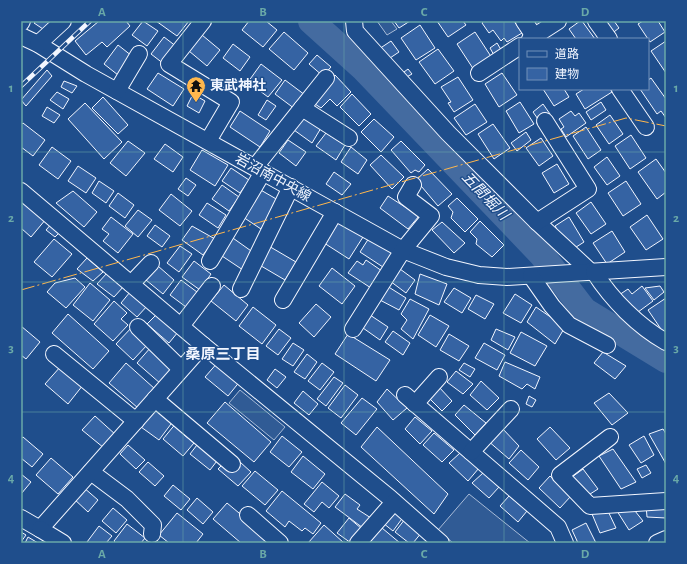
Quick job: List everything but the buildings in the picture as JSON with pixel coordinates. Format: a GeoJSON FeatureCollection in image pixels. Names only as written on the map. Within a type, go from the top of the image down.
{"type":"FeatureCollection","features":[{"type":"Feature","properties":{"kind":"street"},"geometry":{"type":"LineString","coordinates":[[38,44],[63,21]]}},
{"type":"Feature","properties":{"kind":"street"},"geometry":{"type":"LineString","coordinates":[[203,21],[169,64],[231,102],[208,141]]}},
{"type":"Feature","properties":{"kind":"street"},"geometry":{"type":"LineString","coordinates":[[354,21],[355,31],[360,37],[448,133],[537,222],[590,272],[625,310],[655,336],[666,342]]}},
{"type":"Feature","properties":{"kind":"street"},"geometry":{"type":"LineString","coordinates":[[524,21],[532,38],[558,21]]}},
{"type":"Feature","properties":{"kind":"street"},"geometry":{"type":"LineString","coordinates":[[596,21],[608,38]]}},
{"type":"Feature","properties":{"kind":"street","name":"岩沼南中央線"},"geometry":{"type":"LineString","coordinates":[[21,36],[38,44],[117,92],[403,250],[446,267],[479,275],[507,277],[590,272]]}},
{"type":"Feature","properties":{"kind":"street"},"geometry":{"type":"LineString","coordinates":[[479,73],[519,47]]}},
{"type":"Feature","properties":{"kind":"street"},"geometry":{"type":"LineString","coordinates":[[117,92],[139,54]]}},
{"type":"Feature","properties":{"kind":"street"},"geometry":{"type":"LineString","coordinates":[[210,262],[259,170],[302,108],[326,78]]}},
{"type":"Feature","properties":{"kind":"street"},"geometry":{"type":"LineString","coordinates":[[621,90],[646,128]]}},
{"type":"Feature","properties":{"kind":"street"},"geometry":{"type":"LineString","coordinates":[[302,108],[349,138]]}},
{"type":"Feature","properties":{"kind":"street"},"geometry":{"type":"LineString","coordinates":[[537,222],[588,189],[545,121]]}},
{"type":"Feature","properties":{"kind":"street"},"geometry":{"type":"LineString","coordinates":[[353,329],[403,250],[431,216],[406,197],[413,185]]}},
{"type":"Feature","properties":{"kind":"street"},"geometry":{"type":"LineString","coordinates":[[241,289],[291,187]]}},
{"type":"Feature","properties":{"kind":"street"},"geometry":{"type":"LineString","coordinates":[[21,191],[203,345],[394,502],[441,543]]}},
{"type":"Feature","properties":{"kind":"street"},"geometry":{"type":"LineString","coordinates":[[283,300],[334,212]]}},
{"type":"Feature","properties":{"kind":"street"},"geometry":{"type":"LineString","coordinates":[[131,284],[151,262]]}},
{"type":"Feature","properties":{"kind":"street"},"geometry":{"type":"LineString","coordinates":[[590,272],[666,267]]}},
{"type":"Feature","properties":{"kind":"street"},"geometry":{"type":"LineString","coordinates":[[536,276],[552,306],[569,325],[607,345]]}},
{"type":"Feature","properties":{"kind":"street"},"geometry":{"type":"LineString","coordinates":[[181,326],[212,286]]}},
{"type":"Feature","properties":{"kind":"street"},"geometry":{"type":"LineString","coordinates":[[138,327],[181,369]]}},
{"type":"Feature","properties":{"kind":"street"},"geometry":{"type":"LineString","coordinates":[[40,529],[203,345]]}},
{"type":"Feature","properties":{"kind":"street"},"geometry":{"type":"LineString","coordinates":[[54,354],[136,421]]}},
{"type":"Feature","properties":{"kind":"street"},"geometry":{"type":"LineString","coordinates":[[439,377],[410,399],[558,527],[565,543]]}},
{"type":"Feature","properties":{"kind":"street"},"geometry":{"type":"LineString","coordinates":[[155,399],[232,464]]}},
{"type":"Feature","properties":{"kind":"street"},"geometry":{"type":"LineString","coordinates":[[471,452],[511,409]]}},
{"type":"Feature","properties":{"kind":"street"},"geometry":{"type":"LineString","coordinates":[[610,437],[560,476],[590,506],[666,501]]}},
{"type":"Feature","properties":{"kind":"street"},"geometry":{"type":"LineString","coordinates":[[91,472],[127,500],[153,525],[152,534]]}},
{"type":"Feature","properties":{"kind":"street"},"geometry":{"type":"LineString","coordinates":[[358,543],[394,502]]}},
{"type":"Feature","properties":{"kind":"street"},"geometry":{"type":"LineString","coordinates":[[248,515],[280,543]]}},
{"type":"Feature","properties":{"kind":"street"},"geometry":{"type":"LineString","coordinates":[[21,518],[63,543]]}},
{"type":"Feature","properties":{"kind":"street"},"geometry":{"type":"LineString","coordinates":[[657,543],[666,539]]}},
{"type":"Feature","properties":{"kind":"shaded area"},"geometry":{"type":"Polygon","coordinates":[[[377,21],[391,21],[397,29],[387,35],[377,21]]]}},
{"type":"Feature","properties":{"kind":"shaded area"},"geometry":{"type":"Polygon","coordinates":[[[240,390],[285,427],[274,440],[229,403],[240,390]]]}},
{"type":"Feature","properties":{"kind":"shaded area"},"geometry":{"type":"Polygon","coordinates":[[[469,494],[530,543],[453,543],[438,530],[469,494]]]}},
{"type":"Feature","properties":{"kind":"waterway","name":"五間堀川"},"geometry":{"type":"LineString","coordinates":[[311,21],[363,68],[542,255],[584,310],[666,360]]}},
{"type":"Feature","properties":{"kind":"railway"},"geometry":{"type":"LineString","coordinates":[[21,86],[90,21]]}},
{"type":"Feature","properties":{"kind":"power"},"geometry":{"type":"LineString","coordinates":[[21,290],[626,118],[666,126]]}},
{"type":"Feature","properties":{"kind":"place","name":"東武神社"},"geometry":{"type":"Point","coordinates":[196,103]}},
{"type":"Feature","properties":{"kind":"district","name":"桑原三丁目"},"geometry":{"type":"Point","coordinates":[223,354]}}]}
